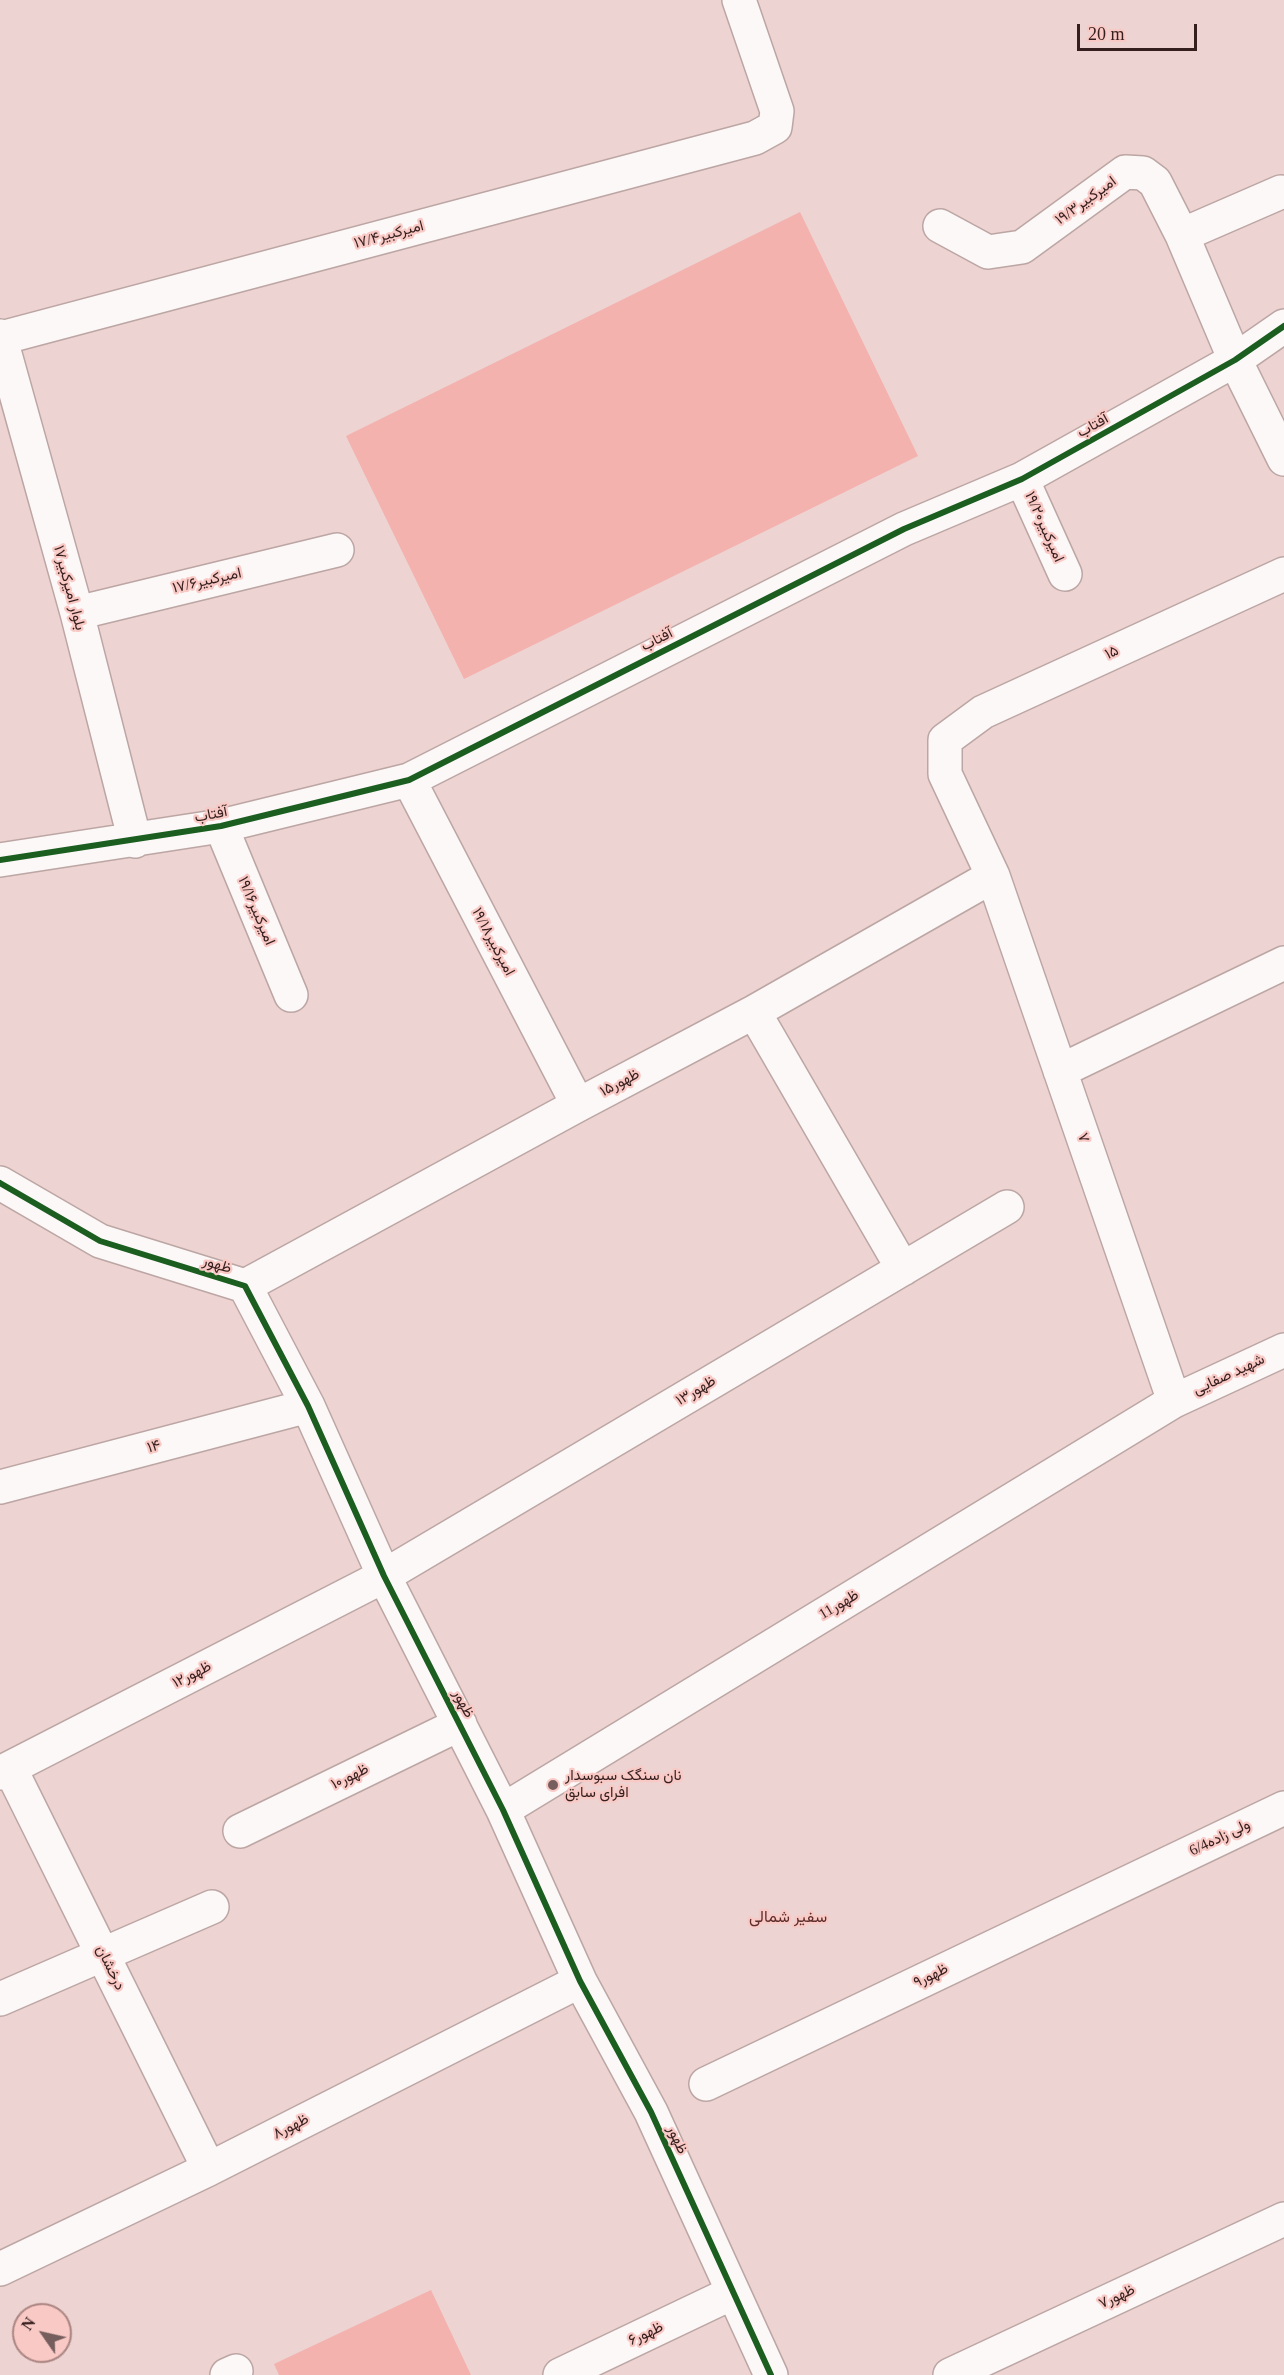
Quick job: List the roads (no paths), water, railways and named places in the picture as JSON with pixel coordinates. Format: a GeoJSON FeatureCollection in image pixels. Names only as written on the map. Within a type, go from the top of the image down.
{"type":"FeatureCollection","features":[{"type":"Feature","properties":{"kind":"street","name":"امیرکبیر۱۷/۴"},"geometry":{"type":"LineString","coordinates":[[0,337],[755,138],[775,127],[777,111],[739,0]]}},
{"type":"Feature","properties":{"kind":"street","name":"امیرکبیر۱۹/۳"},"geometry":{"type":"LineString","coordinates":[[940,226],[988,252],[1022,247],[1125,172],[1143,173],[1155,182],[1182,235],[1235,360],[1284,459]]}},
{"type":"Feature","properties":{"kind":"street"},"geometry":{"type":"LineString","coordinates":[[1182,235],[1281,192]]}},
{"type":"Feature","properties":{"kind":"street","name":"آفتاب"},"geometry":{"type":"LineString","coordinates":[[0,860],[221,826],[409,780],[904,529],[1022,479],[1235,360],[1284,326]]}},
{"type":"Feature","properties":{"kind":"street","name":"بلوار امیرکبیر۱۷"},"geometry":{"type":"LineString","coordinates":[[0,337],[76,613],[135,841]]}},
{"type":"Feature","properties":{"kind":"street","name":"امیرکبیر۱۹/۲۰"},"geometry":{"type":"LineString","coordinates":[[1022,479],[1065,574]]}},
{"type":"Feature","properties":{"kind":"street","name":"امیرکبیر۱۷/۶"},"geometry":{"type":"LineString","coordinates":[[76,613],[337,550]]}},
{"type":"Feature","properties":{"kind":"street","name":"۱۵"},"geometry":{"type":"LineString","coordinates":[[945,740],[983,712],[1284,573]]}},
{"type":"Feature","properties":{"kind":"street","name":"۷"},"geometry":{"type":"LineString","coordinates":[[945,740],[945,774],[993,876],[1174,1401]]}},
{"type":"Feature","properties":{"kind":"street","name":"امیرکبیر۱۹/۱۸"},"geometry":{"type":"LineString","coordinates":[[409,780],[578,1105]]}},
{"type":"Feature","properties":{"kind":"street","name":"امیرکبیر۱۹/۱۶"},"geometry":{"type":"LineString","coordinates":[[221,826],[291,995]]}},
{"type":"Feature","properties":{"kind":"street","name":"ظهور۱۵"},"geometry":{"type":"LineString","coordinates":[[245,1286],[754,1012],[993,876]]}},
{"type":"Feature","properties":{"kind":"street"},"geometry":{"type":"LineString","coordinates":[[1060,1071],[1284,963]]}},
{"type":"Feature","properties":{"kind":"street"},"geometry":{"type":"LineString","coordinates":[[754,1012],[903,1269]]}},
{"type":"Feature","properties":{"kind":"street","name":"ظهور"},"geometry":{"type":"LineString","coordinates":[[0,1183],[100,1241],[245,1286],[308,1406],[384,1576],[503,1810],[580,1981],[651,2112],[771,2375]]}},
{"type":"Feature","properties":{"kind":"street","name":"ظهور۱۳"},"geometry":{"type":"LineString","coordinates":[[384,1576],[1007,1207]]}},
{"type":"Feature","properties":{"kind":"street","name":"شهید صفایی"},"geometry":{"type":"LineString","coordinates":[[1174,1401],[1284,1350]]}},
{"type":"Feature","properties":{"kind":"street","name":"11ظهور"},"geometry":{"type":"LineString","coordinates":[[503,1810],[1174,1401]]}},
{"type":"Feature","properties":{"kind":"street","name":"۱۴"},"geometry":{"type":"LineString","coordinates":[[0,1487],[308,1406]]}},
{"type":"Feature","properties":{"kind":"street","name":"ظهور۱۲"},"geometry":{"type":"LineString","coordinates":[[5,1771],[384,1576]]}},
{"type":"Feature","properties":{"kind":"street","name":"ظهور۱۰"},"geometry":{"type":"LineString","coordinates":[[240,1831],[460,1724]]}},
{"type":"Feature","properties":{"kind":"street","name":"درخشان"},"geometry":{"type":"LineString","coordinates":[[5,1771],[103,1954],[209,2169]]}},
{"type":"Feature","properties":{"kind":"street","name":"6/4ولی زاده"},"geometry":{"type":"LineString","coordinates":[[1156,1869],[1284,1808]]}},
{"type":"Feature","properties":{"kind":"street","name":"ظهور۹"},"geometry":{"type":"LineString","coordinates":[[706,2084],[1156,1869]]}},
{"type":"Feature","properties":{"kind":"street"},"geometry":{"type":"LineString","coordinates":[[0,1999],[212,1907]]}},
{"type":"Feature","properties":{"kind":"street","name":"ظهور۸"},"geometry":{"type":"LineString","coordinates":[[0,2269],[209,2169],[580,1981]]}},
{"type":"Feature","properties":{"kind":"street","name":"ظهور۷"},"geometry":{"type":"LineString","coordinates":[[950,2375],[1284,2219]]}},
{"type":"Feature","properties":{"kind":"street","name":"ظهور۶"},"geometry":{"type":"LineString","coordinates":[[560,2375],[732,2293]]}},
{"type":"Feature","properties":{"kind":"place","name":"نان سنگک سبوسدار افرای سابق"},"geometry":{"type":"Point","coordinates":[553,1785]}},
{"type":"Feature","properties":{"kind":"district","name":"سفیر شمالی"},"geometry":{"type":"Point","coordinates":[788,1918]}}]}
